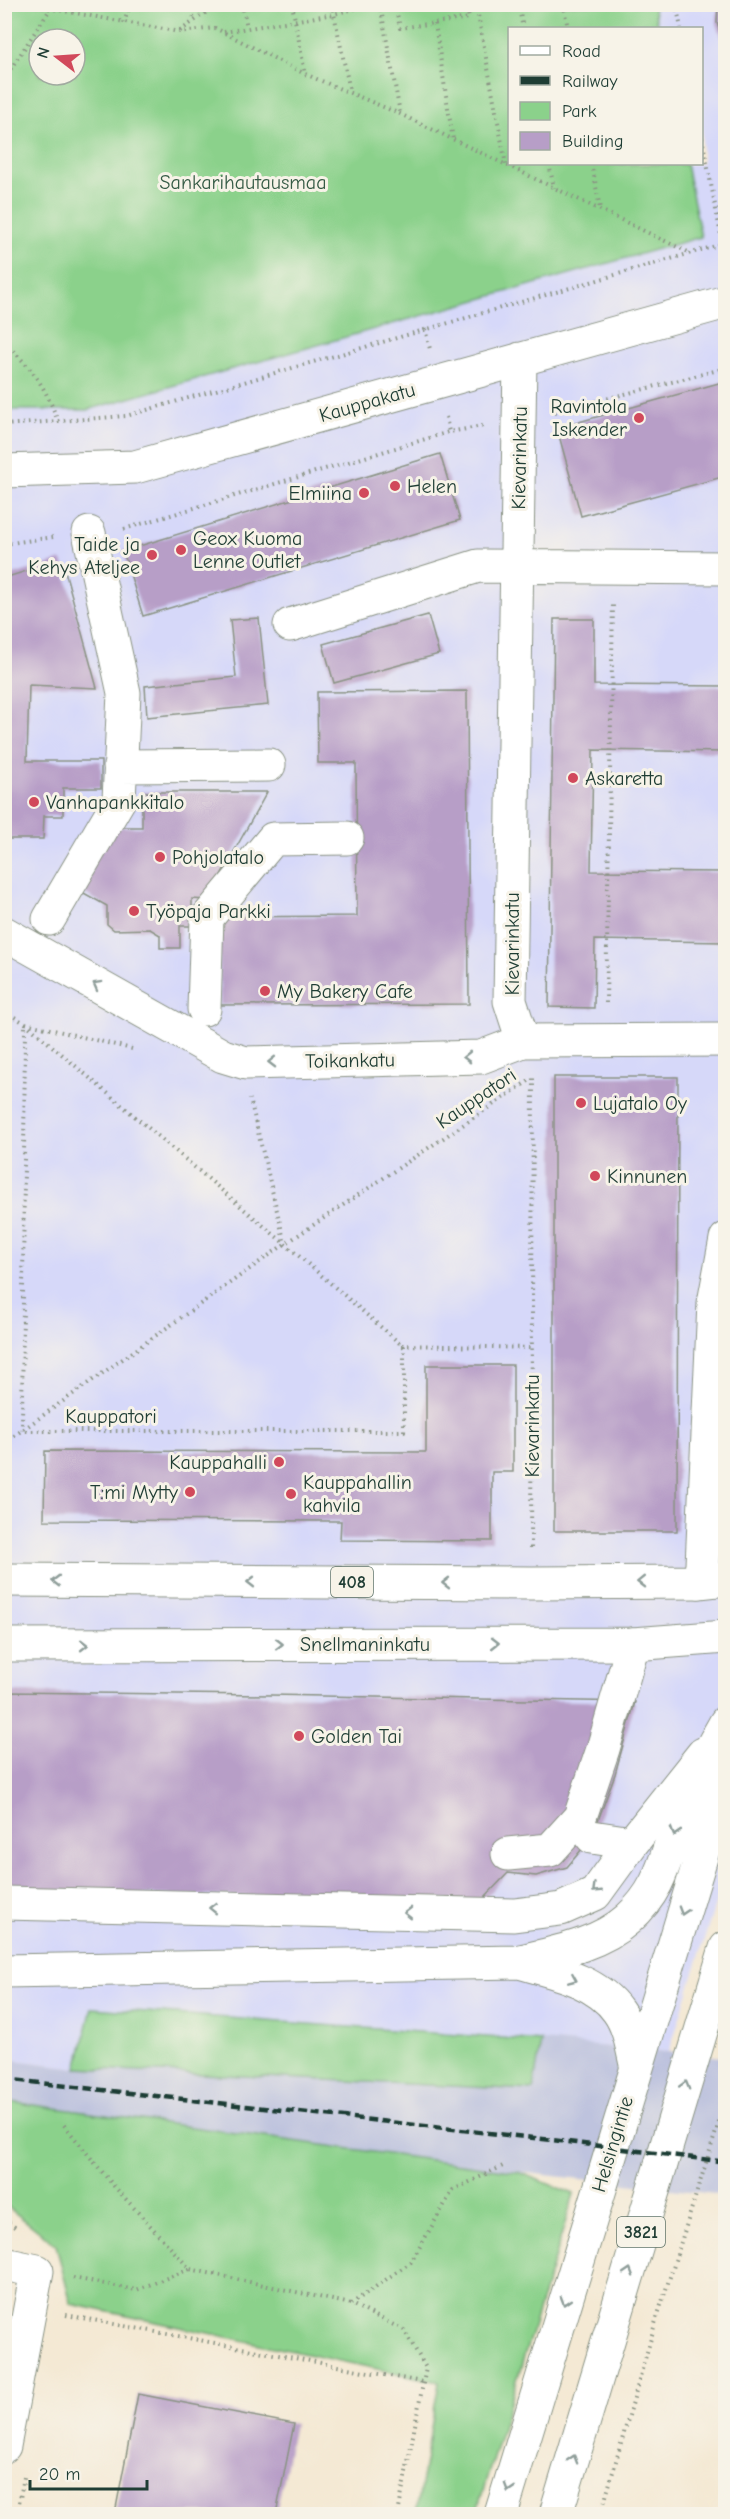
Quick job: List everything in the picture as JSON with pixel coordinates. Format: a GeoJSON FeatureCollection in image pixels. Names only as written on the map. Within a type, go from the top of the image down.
{"type":"FeatureCollection","features":[{"type":"Feature","properties":{"kind":"main road","name":"Kauppakatu"},"geometry":{"type":"LineString","coordinates":[[4,471],[135,467],[726,302]]}},
{"type":"Feature","properties":{"kind":"main road","name":"Kievarinkatu"},"geometry":{"type":"LineString","coordinates":[[520,359],[510,1001],[523,1041]]}},
{"type":"Feature","properties":{"kind":"main road"},"geometry":{"type":"LineString","coordinates":[[49,919],[119,800],[124,693],[89,533]]}},
{"type":"Feature","properties":{"kind":"main road"},"geometry":{"type":"LineString","coordinates":[[290,625],[478,566],[726,568]]}},
{"type":"Feature","properties":{"kind":"main road"},"geometry":{"type":"LineString","coordinates":[[120,766],[269,765]]}},
{"type":"Feature","properties":{"kind":"main road"},"geometry":{"type":"LineString","coordinates":[[204,1009],[207,918],[273,839],[347,838]]}},
{"type":"Feature","properties":{"kind":"main road","name":"Toikankatu"},"geometry":{"type":"LineString","coordinates":[[4,933],[223,1056],[246,1062],[481,1057],[523,1041],[726,1040]]}},
{"type":"Feature","properties":{"kind":"main road"},"geometry":{"type":"LineString","coordinates":[[712,1580],[702,1565],[714,1303],[726,1239]]}},
{"type":"Feature","properties":{"kind":"main road","name":"408"},"geometry":{"type":"LineString","coordinates":[[4,1580],[532,1584],[712,1580]]}},
{"type":"Feature","properties":{"kind":"main road","name":"Snellmaninkatu"},"geometry":{"type":"LineString","coordinates":[[4,1645],[633,1644],[726,1637]]}},
{"type":"Feature","properties":{"kind":"main road"},"geometry":{"type":"LineString","coordinates":[[508,1854],[550,1850],[580,1817],[633,1644]]}},
{"type":"Feature","properties":{"kind":"main road"},"geometry":{"type":"LineString","coordinates":[[4,1903],[514,1915],[561,1910],[595,1893],[659,1806],[721,1729]]}},
{"type":"Feature","properties":{"kind":"main road"},"geometry":{"type":"LineString","coordinates":[[4,1971],[517,1962],[563,1951],[595,1939],[627,1920],[651,1894],[665,1866],[679,1819],[721,1729]]}},
{"type":"Feature","properties":{"kind":"main road","name":"Helsingintie"},"geometry":{"type":"LineString","coordinates":[[501,2514],[636,2064],[726,1775]]}},
{"type":"Feature","properties":{"kind":"main road"},"geometry":{"type":"LineString","coordinates":[[592,1837],[632,1843]]}},
{"type":"Feature","properties":{"kind":"main road","name":"3821"},"geometry":{"type":"LineString","coordinates":[[555,2514],[726,1948]]}},
{"type":"Feature","properties":{"kind":"main road"},"geometry":{"type":"LineString","coordinates":[[517,1962],[567,1976],[585,1984],[607,1999],[619,2013],[627,2031],[636,2064]]}},
{"type":"Feature","properties":{"kind":"main road"},"geometry":{"type":"LineString","coordinates":[[4,2264],[37,2271],[4,2446]]}},
{"type":"Feature","properties":{"kind":"path"},"geometry":{"type":"LineString","coordinates":[[25,4],[180,32],[215,28],[305,74],[400,114],[689,253]]}},
{"type":"Feature","properties":{"kind":"path"},"geometry":{"type":"LineString","coordinates":[[124,23],[130,4]]}},
{"type":"Feature","properties":{"kind":"path"},"geometry":{"type":"LineString","coordinates":[[192,4],[194,19]]}},
{"type":"Feature","properties":{"kind":"path"},"geometry":{"type":"LineString","coordinates":[[180,32],[194,19],[218,4]]}},
{"type":"Feature","properties":{"kind":"path"},"geometry":{"type":"LineString","coordinates":[[242,4],[247,27]]}},
{"type":"Feature","properties":{"kind":"path"},"geometry":{"type":"LineString","coordinates":[[292,4],[305,74]]}},
{"type":"Feature","properties":{"kind":"path"},"geometry":{"type":"LineString","coordinates":[[332,4],[350,92]]}},
{"type":"Feature","properties":{"kind":"path"},"geometry":{"type":"LineString","coordinates":[[223,33],[247,27],[334,14],[374,4]]}},
{"type":"Feature","properties":{"kind":"path"},"geometry":{"type":"LineString","coordinates":[[380,4],[400,114]]}},
{"type":"Feature","properties":{"kind":"path"},"geometry":{"type":"LineString","coordinates":[[395,4],[400,28],[469,18],[466,4]]}},
{"type":"Feature","properties":{"kind":"path"},"geometry":{"type":"LineString","coordinates":[[476,4],[507,165]]}},
{"type":"Feature","properties":{"kind":"path"},"geometry":{"type":"LineString","coordinates":[[518,4],[523,27]]}},
{"type":"Feature","properties":{"kind":"path"},"geometry":{"type":"LineString","coordinates":[[563,4],[568,27]]}},
{"type":"Feature","properties":{"kind":"path"},"geometry":{"type":"LineString","coordinates":[[676,4],[681,27]]}},
{"type":"Feature","properties":{"kind":"path"},"geometry":{"type":"LineString","coordinates":[[4,80],[49,10]]}},
{"type":"Feature","properties":{"kind":"path"},"geometry":{"type":"LineString","coordinates":[[435,24],[453,140]]}},
{"type":"Feature","properties":{"kind":"path"},"geometry":{"type":"LineString","coordinates":[[703,143],[726,261]]}},
{"type":"Feature","properties":{"kind":"path"},"geometry":{"type":"LineString","coordinates":[[549,165],[554,188]]}},
{"type":"Feature","properties":{"kind":"path"},"geometry":{"type":"LineString","coordinates":[[592,165],[600,209]]}},
{"type":"Feature","properties":{"kind":"path"},"geometry":{"type":"LineString","coordinates":[[4,425],[126,416],[724,243]]}},
{"type":"Feature","properties":{"kind":"path"},"geometry":{"type":"LineString","coordinates":[[4,343],[31,367],[50,398],[58,422]]}},
{"type":"Feature","properties":{"kind":"path"},"geometry":{"type":"LineString","coordinates":[[4,544],[128,528],[449,432],[546,415],[726,368]]}},
{"type":"Feature","properties":{"kind":"path"},"geometry":{"type":"LineString","coordinates":[[606,1007],[614,568]]}},
{"type":"Feature","properties":{"kind":"path"},"geometry":{"type":"LineString","coordinates":[[4,1011],[25,1023],[404,1347],[532,1347]]}},
{"type":"Feature","properties":{"kind":"path"},"geometry":{"type":"LineString","coordinates":[[25,1023],[140,1051]]}},
{"type":"Feature","properties":{"kind":"path"},"geometry":{"type":"LineString","coordinates":[[21,1431],[25,1023]]}},
{"type":"Feature","properties":{"kind":"path","name":"Kievarinkatu"},"geometry":{"type":"LineString","coordinates":[[523,1041],[533,1078],[531,1550]]}},
{"type":"Feature","properties":{"kind":"path"},"geometry":{"type":"LineString","coordinates":[[246,1062],[244,1077],[285,1244]]}},
{"type":"Feature","properties":{"kind":"path","name":"Kauppatori"},"geometry":{"type":"LineString","coordinates":[[522,1078],[533,1078]]}},
{"type":"Feature","properties":{"kind":"path","name":"Kauppatori"},"geometry":{"type":"LineString","coordinates":[[4,1443],[285,1244],[533,1078]]}},
{"type":"Feature","properties":{"kind":"path","name":"Kauppatori"},"geometry":{"type":"LineString","coordinates":[[21,1431],[404,1431],[404,1347]]}},
{"type":"Feature","properties":{"kind":"path"},"geometry":{"type":"LineString","coordinates":[[4,2056],[9,2060]]}},
{"type":"Feature","properties":{"kind":"path"},"geometry":{"type":"LineString","coordinates":[[601,2514],[655,2324],[726,2100]]}},
{"type":"Feature","properties":{"kind":"path"},"geometry":{"type":"LineString","coordinates":[[64,2125],[112,2184],[190,2269]]}},
{"type":"Feature","properties":{"kind":"path"},"geometry":{"type":"LineString","coordinates":[[351,2304],[411,2262],[453,2190],[506,2165]]}},
{"type":"Feature","properties":{"kind":"path"},"geometry":{"type":"LineString","coordinates":[[37,2271],[136,2290],[190,2269],[351,2304],[404,2330],[426,2368],[398,2514]]}},
{"type":"Feature","properties":{"kind":"path"},"geometry":{"type":"LineString","coordinates":[[30,2307],[422,2382]]}},
{"type":"Feature","properties":{"kind":"shaded area"},"geometry":{"type":"Polygon","coordinates":[[[653,5],[725,5],[726,1870],[669,2052],[92,2008],[77,2068],[5,2059],[5,410],[87,410],[700,237],[686,165],[703,165],[703,27],[658,27],[653,5]]]}},
{"type":"Feature","properties":{"kind":"shaded area"},"geometry":{"type":"Polygon","coordinates":[[[541,2041],[725,2057],[725,2195],[518,2172],[5,2101],[5,2059],[77,2068],[532,2089],[541,2041]]]}},
{"type":"Feature","properties":{"kind":"green space","name":"Sankarihautausmaa"},"geometry":{"type":"Polygon","coordinates":[[[5,4],[653,5],[658,27],[508,27],[508,165],[686,165],[701,237],[87,410],[5,410],[5,4]]]}},
{"type":"Feature","properties":{"kind":"green space"},"geometry":{"type":"Polygon","coordinates":[[[92,2008],[541,2041],[533,2090],[77,2068],[92,2008]]]}},
{"type":"Feature","properties":{"kind":"green space"},"geometry":{"type":"Polygon","coordinates":[[[4,2101],[518,2172],[574,2194],[476,2514],[416,2514],[439,2382],[71,2304],[56,2245],[5,2205],[4,2101]]]}},
{"type":"Feature","properties":{"kind":"building"},"geometry":{"type":"Polygon","coordinates":[[[718,4],[726,4],[726,50],[717,23],[718,4]]]}},
{"type":"Feature","properties":{"kind":"building"},"geometry":{"type":"Polygon","coordinates":[[[726,381],[726,476],[581,516],[557,428],[726,381]]]}},
{"type":"Feature","properties":{"kind":"building"},"geometry":{"type":"Polygon","coordinates":[[[440,454],[460,520],[143,616],[123,551],[440,454]]]}},
{"type":"Feature","properties":{"kind":"building"},"geometry":{"type":"Polygon","coordinates":[[[62,560],[97,688],[29,685],[27,761],[101,761],[101,788],[63,788],[63,816],[44,816],[43,839],[4,839],[4,578],[62,560]]]}},
{"type":"Feature","properties":{"kind":"building"},"geometry":{"type":"Polygon","coordinates":[[[428,615],[439,654],[334,683],[323,644],[428,615]]]}},
{"type":"Feature","properties":{"kind":"building"},"geometry":{"type":"Polygon","coordinates":[[[259,618],[268,705],[147,717],[145,686],[236,677],[230,620],[259,618]]]}},
{"type":"Feature","properties":{"kind":"building"},"geometry":{"type":"Polygon","coordinates":[[[554,619],[594,619],[594,685],[726,686],[726,752],[593,750],[591,871],[726,872],[726,942],[595,940],[594,1008],[549,1007],[554,619]]]}},
{"type":"Feature","properties":{"kind":"building"},"geometry":{"type":"Polygon","coordinates":[[[467,691],[469,1004],[220,1005],[219,917],[357,916],[356,763],[318,763],[317,692],[467,691]]]}},
{"type":"Feature","properties":{"kind":"building","name":"Pohjolatalo"},"geometry":{"type":"Polygon","coordinates":[[[142,792],[267,792],[207,900],[192,899],[192,926],[180,926],[180,948],[160,948],[160,935],[150,929],[114,930],[107,924],[107,906],[73,887],[107,827],[142,827],[142,792]]]}},
{"type":"Feature","properties":{"kind":"building"},"geometry":{"type":"Polygon","coordinates":[[[554,1077],[678,1077],[677,1531],[554,1531],[554,1077]]]}},
{"type":"Feature","properties":{"kind":"building","name":"Kauppahalli"},"geometry":{"type":"Polygon","coordinates":[[[426,1365],[513,1365],[513,1472],[492,1472],[492,1541],[340,1540],[341,1521],[44,1520],[45,1451],[426,1452],[426,1365]]]}},
{"type":"Feature","properties":{"kind":"building"},"geometry":{"type":"Polygon","coordinates":[[[4,1692],[635,1702],[615,1774],[592,1837],[567,1867],[536,1876],[508,1873],[481,1901],[4,1892],[4,1692]]]}},
{"type":"Feature","properties":{"kind":"building"},"geometry":{"type":"Polygon","coordinates":[[[138,2394],[294,2424],[276,2514],[115,2513],[138,2394]]]}},
{"type":"Feature","properties":{"kind":"railway"},"geometry":{"type":"LineString","coordinates":[[4,2079],[560,2141],[726,2162]]}},
{"type":"Feature","properties":{"kind":"place","name":"Ravintola Iskender"},"geometry":{"type":"Point","coordinates":[639,418]}},
{"type":"Feature","properties":{"kind":"place","name":"Helen"},"geometry":{"type":"Point","coordinates":[395,486]}},
{"type":"Feature","properties":{"kind":"place","name":"Elmiina"},"geometry":{"type":"Point","coordinates":[364,493]}},
{"type":"Feature","properties":{"kind":"place","name":"Geox Kuoma Lenne Outlet"},"geometry":{"type":"Point","coordinates":[181,550]}},
{"type":"Feature","properties":{"kind":"place","name":"Taide ja Kehys Ateljee"},"geometry":{"type":"Point","coordinates":[152,555]}},
{"type":"Feature","properties":{"kind":"place","name":"Askaretta"},"geometry":{"type":"Point","coordinates":[573,778]}},
{"type":"Feature","properties":{"kind":"place","name":"Vanhapankkitalo"},"geometry":{"type":"Point","coordinates":[34,802]}},
{"type":"Feature","properties":{"kind":"place","name":"Pohjolatalo"},"geometry":{"type":"Point","coordinates":[160,857]}},
{"type":"Feature","properties":{"kind":"place","name":"Työpaja Parkki"},"geometry":{"type":"Point","coordinates":[134,911]}},
{"type":"Feature","properties":{"kind":"place","name":"My Bakery Cafe"},"geometry":{"type":"Point","coordinates":[265,991]}},
{"type":"Feature","properties":{"kind":"place","name":"Lujatalo Oy"},"geometry":{"type":"Point","coordinates":[581,1103]}},
{"type":"Feature","properties":{"kind":"place","name":"Kinnunen"},"geometry":{"type":"Point","coordinates":[595,1176]}},
{"type":"Feature","properties":{"kind":"place","name":"Kauppahalli"},"geometry":{"type":"Point","coordinates":[279,1462]}},
{"type":"Feature","properties":{"kind":"place","name":"T:mi Mytty"},"geometry":{"type":"Point","coordinates":[190,1492]}},
{"type":"Feature","properties":{"kind":"place","name":"Kauppahallin kahvila"},"geometry":{"type":"Point","coordinates":[291,1494]}},
{"type":"Feature","properties":{"kind":"place","name":"Golden Tai"},"geometry":{"type":"Point","coordinates":[299,1736]}}]}
